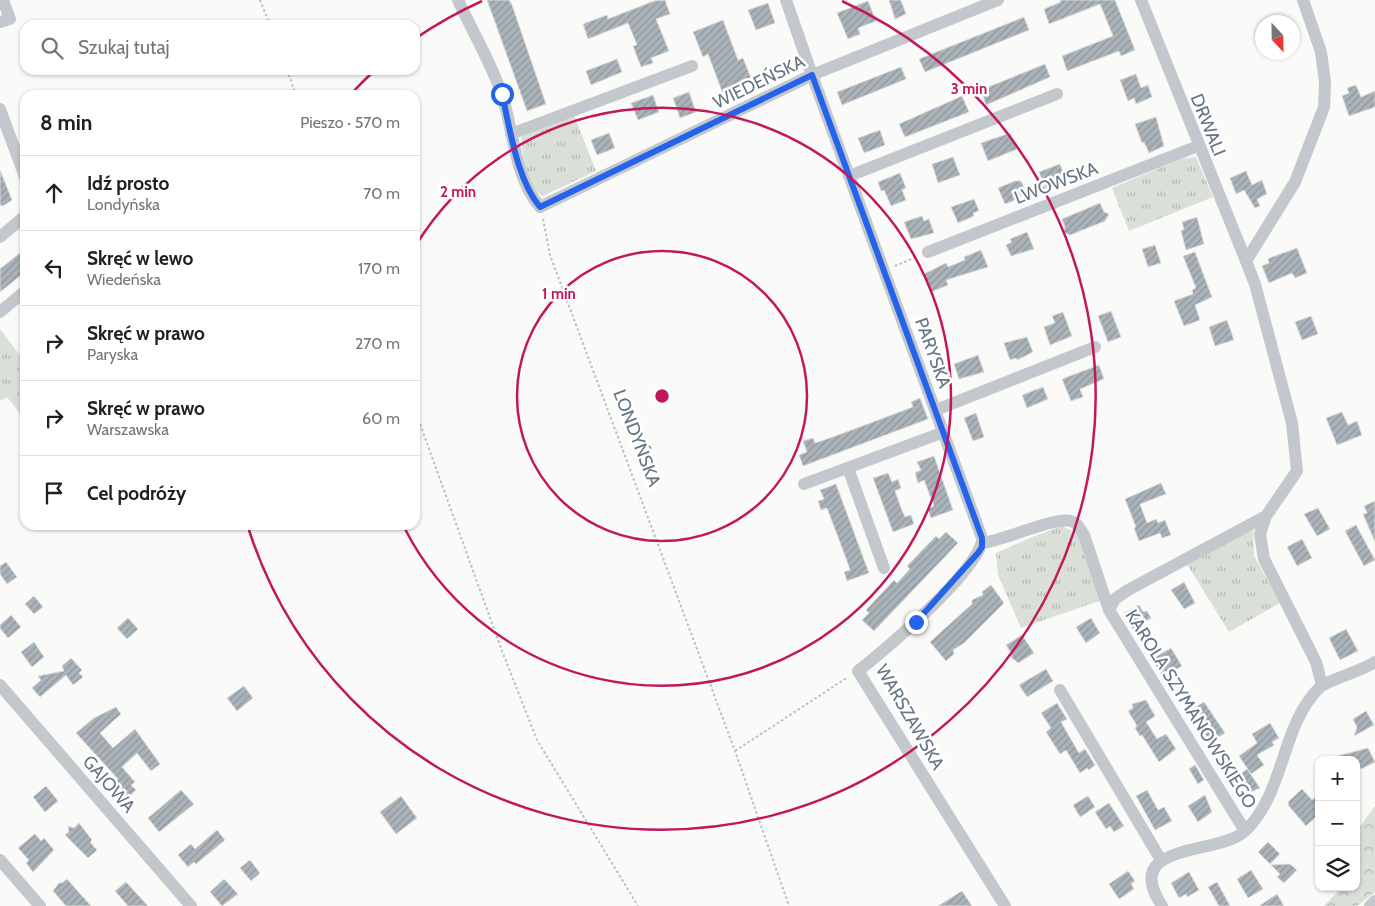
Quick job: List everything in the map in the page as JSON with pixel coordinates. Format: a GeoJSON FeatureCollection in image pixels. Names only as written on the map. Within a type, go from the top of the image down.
{"type":"FeatureCollection","features":[{"type":"Feature","properties":{"kind":"street"},"geometry":{"type":"LineString","coordinates":[[0,22],[10,19],[3,0]]}},
{"type":"Feature","properties":{"kind":"street"},"geometry":{"type":"LineString","coordinates":[[458,0],[502,94],[524,180],[534,200],[540,207]]}},
{"type":"Feature","properties":{"kind":"street","name":"PARYSKA"},"geometry":{"type":"LineString","coordinates":[[786,0],[982,535],[983,544]]}},
{"type":"Feature","properties":{"kind":"street","name":"WIEDEŃSKA"},"geometry":{"type":"LineString","coordinates":[[540,207],[812,75],[998,0]]}},
{"type":"Feature","properties":{"kind":"street","name":"DRWALI"},"geometry":{"type":"LineString","coordinates":[[1141,0],[1255,284],[1292,423],[1297,471],[1266,516]]}},
{"type":"Feature","properties":{"kind":"street"},"geometry":{"type":"LineString","coordinates":[[1246,261],[1295,182],[1324,107],[1325,82],[1321,52],[1303,0]]}},
{"type":"Feature","properties":{"kind":"street"},"geometry":{"type":"LineString","coordinates":[[512,134],[692,66]]}},
{"type":"Feature","properties":{"kind":"street"},"geometry":{"type":"LineString","coordinates":[[849,176],[1057,94]]}},
{"type":"Feature","properties":{"kind":"street"},"geometry":{"type":"LineString","coordinates":[[0,109],[20,164]]}},
{"type":"Feature","properties":{"kind":"street","name":"LWOWSKA"},"geometry":{"type":"LineString","coordinates":[[928,252],[1198,146]]}},
{"type":"Feature","properties":{"kind":"street"},"geometry":{"type":"LineString","coordinates":[[0,237],[20,221]]}},
{"type":"Feature","properties":{"kind":"street"},"geometry":{"type":"LineString","coordinates":[[0,312],[20,295]]}},
{"type":"Feature","properties":{"kind":"street"},"geometry":{"type":"LineString","coordinates":[[936,410],[1095,347]]}},
{"type":"Feature","properties":{"kind":"street"},"geometry":{"type":"LineString","coordinates":[[804,484],[944,432]]}},
{"type":"Feature","properties":{"kind":"street"},"geometry":{"type":"LineString","coordinates":[[848,468],[884,568]]}},
{"type":"Feature","properties":{"kind":"street"},"geometry":{"type":"LineString","coordinates":[[1266,516],[1260,534],[1264,559],[1316,662],[1322,685]]}},
{"type":"Feature","properties":{"kind":"street","name":"KAROLA SZYMANOWSKIEGO"},"geometry":{"type":"LineString","coordinates":[[1246,830],[1109,610],[1115,599],[1128,590],[1266,516]]}},
{"type":"Feature","properties":{"kind":"street"},"geometry":{"type":"LineString","coordinates":[[983,544],[1056,522],[1070,521],[1078,524],[1084,534],[1109,610]]}},
{"type":"Feature","properties":{"kind":"street","name":"WARSZAWSKA"},"geometry":{"type":"LineString","coordinates":[[983,544],[978,553],[930,609],[894,643],[858,671],[1005,906]]}},
{"type":"Feature","properties":{"kind":"street"},"geometry":{"type":"LineString","coordinates":[[1162,906],[1153,890],[1152,881],[1155,870],[1161,860],[1174,852],[1223,843],[1235,838],[1246,830],[1266,804],[1298,717],[1308,700],[1322,685],[1342,679],[1375,662]]}},
{"type":"Feature","properties":{"kind":"street","name":"GAJOWA"},"geometry":{"type":"LineString","coordinates":[[0,685],[191,906]]}},
{"type":"Feature","properties":{"kind":"street"},"geometry":{"type":"LineString","coordinates":[[1060,690],[1161,860]]}},
{"type":"Feature","properties":{"kind":"street"},"geometry":{"type":"LineString","coordinates":[[0,860],[40,906]]}},
{"type":"Feature","properties":{"kind":"street"},"geometry":{"type":"LineString","coordinates":[[1370,906],[1375,901]]}},
{"type":"Feature","properties":{"kind":"path"},"geometry":{"type":"LineString","coordinates":[[260,0],[268,20]]}},
{"type":"Feature","properties":{"kind":"path"},"geometry":{"type":"LineString","coordinates":[[289,75],[294,90]]}},
{"type":"Feature","properties":{"kind":"path","name":"LONDYŃSKA"},"geometry":{"type":"LineString","coordinates":[[540,207],[550,255],[735,751],[789,906]]}},
{"type":"Feature","properties":{"kind":"path"},"geometry":{"type":"LineString","coordinates":[[891,267],[928,252]]}},
{"type":"Feature","properties":{"kind":"path"},"geometry":{"type":"LineString","coordinates":[[420,424],[502,651],[537,740],[638,906]]}},
{"type":"Feature","properties":{"kind":"path"},"geometry":{"type":"LineString","coordinates":[[735,751],[858,671]]}},
{"type":"Feature","properties":{"kind":"green space"},"geometry":{"type":"Polygon","coordinates":[[[574,115],[596,171],[543,196],[534,187],[526,170],[522,136],[574,115]]]}},
{"type":"Feature","properties":{"kind":"green space"},"geometry":{"type":"Polygon","coordinates":[[[1196,157],[1213,197],[1129,231],[1112,188],[1181,159],[1196,157]]]}},
{"type":"Feature","properties":{"kind":"green space"},"geometry":{"type":"Polygon","coordinates":[[[0,329],[20,355],[20,414],[7,397],[0,401],[0,329]]]}},
{"type":"Feature","properties":{"kind":"green space"},"geometry":{"type":"Polygon","coordinates":[[[1062,526],[1080,535],[1102,600],[1021,628],[998,575],[996,553],[1062,526]]]}},
{"type":"Feature","properties":{"kind":"green space"},"geometry":{"type":"Polygon","coordinates":[[[1253,529],[1254,556],[1280,603],[1229,632],[1187,564],[1253,529]]]}},
{"type":"Feature","properties":{"kind":"green space"},"geometry":{"type":"Polygon","coordinates":[[[1375,806],[1375,892],[1357,906],[1324,906],[1338,891],[1360,891],[1360,827],[1375,806]]]}},
{"type":"Feature","properties":{"kind":"building"},"geometry":{"type":"Polygon","coordinates":[[[487,0],[509,0],[512,5],[546,104],[527,111],[487,0]]]}},
{"type":"Feature","properties":{"kind":"building"},"geometry":{"type":"Polygon","coordinates":[[[665,0],[670,14],[656,19],[669,51],[651,58],[653,63],[641,67],[633,46],[637,45],[628,23],[588,39],[583,24],[607,15],[608,19],[654,1],[665,0]]]}},
{"type":"Feature","properties":{"kind":"building"},"geometry":{"type":"Polygon","coordinates":[[[889,0],[901,0],[906,14],[895,19],[889,0]]]}},
{"type":"Feature","properties":{"kind":"building"},"geometry":{"type":"Polygon","coordinates":[[[1060,0],[1115,0],[1135,50],[1121,56],[1119,51],[1067,71],[1062,56],[1113,36],[1100,4],[1049,24],[1044,9],[1061,2],[1060,0]]]}},
{"type":"Feature","properties":{"kind":"building"},"geometry":{"type":"Polygon","coordinates":[[[868,1],[876,21],[858,28],[860,34],[848,39],[837,13],[868,1]]]}},
{"type":"Feature","properties":{"kind":"building"},"geometry":{"type":"Polygon","coordinates":[[[768,3],[775,23],[756,30],[748,10],[768,3]]]}},
{"type":"Feature","properties":{"kind":"building"},"geometry":{"type":"Polygon","coordinates":[[[1024,17],[1029,30],[925,72],[919,59],[1024,17]]]}},
{"type":"Feature","properties":{"kind":"building"},"geometry":{"type":"Polygon","coordinates":[[[723,20],[738,60],[743,58],[751,78],[741,81],[743,87],[723,94],[708,54],[703,57],[693,32],[723,20]]]}},
{"type":"Feature","properties":{"kind":"building"},"geometry":{"type":"Polygon","coordinates":[[[617,59],[622,72],[591,85],[586,71],[617,59]]]}},
{"type":"Feature","properties":{"kind":"building"},"geometry":{"type":"Polygon","coordinates":[[[1045,64],[1050,77],[986,105],[981,90],[1045,64]]]}},
{"type":"Feature","properties":{"kind":"building"},"geometry":{"type":"Polygon","coordinates":[[[901,67],[906,79],[842,105],[837,92],[901,67]]]}},
{"type":"Feature","properties":{"kind":"building"},"geometry":{"type":"Polygon","coordinates":[[[1136,74],[1141,88],[1148,85],[1152,97],[1136,104],[1134,98],[1128,101],[1120,80],[1136,74]]]}},
{"type":"Feature","properties":{"kind":"building"},"geometry":{"type":"Polygon","coordinates":[[[1356,85],[1361,97],[1375,91],[1375,107],[1349,116],[1342,96],[1349,93],[1347,88],[1356,85]]]}},
{"type":"Feature","properties":{"kind":"building"},"geometry":{"type":"Polygon","coordinates":[[[689,92],[696,112],[680,118],[673,98],[689,92]]]}},
{"type":"Feature","properties":{"kind":"building"},"geometry":{"type":"Polygon","coordinates":[[[653,95],[659,112],[638,120],[631,103],[653,95]]]}},
{"type":"Feature","properties":{"kind":"building"},"geometry":{"type":"Polygon","coordinates":[[[962,96],[969,112],[905,137],[899,124],[962,96]]]}},
{"type":"Feature","properties":{"kind":"building"},"geometry":{"type":"Polygon","coordinates":[[[1156,117],[1164,146],[1149,153],[1144,142],[1142,143],[1135,124],[1156,117]]]}},
{"type":"Feature","properties":{"kind":"building"},"geometry":{"type":"Polygon","coordinates":[[[880,130],[885,145],[864,153],[858,138],[880,130]]]}},
{"type":"Feature","properties":{"kind":"building"},"geometry":{"type":"Polygon","coordinates":[[[609,133],[615,148],[597,155],[591,140],[609,133]]]}},
{"type":"Feature","properties":{"kind":"building"},"geometry":{"type":"Polygon","coordinates":[[[1010,133],[1017,149],[988,161],[981,143],[1010,133]]]}},
{"type":"Feature","properties":{"kind":"building"},"geometry":{"type":"Polygon","coordinates":[[[953,157],[960,175],[938,183],[932,164],[953,157]]]}},
{"type":"Feature","properties":{"kind":"building"},"geometry":{"type":"Polygon","coordinates":[[[1060,164],[1066,181],[1046,189],[1039,172],[1060,164]]]}},
{"type":"Feature","properties":{"kind":"building"},"geometry":{"type":"Polygon","coordinates":[[[0,170],[12,200],[3,206],[0,205],[0,170]]]}},
{"type":"Feature","properties":{"kind":"building"},"geometry":{"type":"Polygon","coordinates":[[[1246,171],[1252,185],[1262,180],[1267,194],[1257,199],[1260,206],[1255,208],[1244,190],[1236,194],[1230,178],[1246,171]]]}},
{"type":"Feature","properties":{"kind":"building"},"geometry":{"type":"Polygon","coordinates":[[[900,173],[906,188],[902,190],[906,200],[891,206],[884,190],[881,191],[878,182],[900,173]]]}},
{"type":"Feature","properties":{"kind":"building"},"geometry":{"type":"Polygon","coordinates":[[[1015,181],[1021,181],[1026,192],[1020,195],[1021,198],[1005,204],[998,188],[1015,181]]]}},
{"type":"Feature","properties":{"kind":"building"},"geometry":{"type":"Polygon","coordinates":[[[974,199],[979,211],[973,213],[974,216],[958,223],[951,207],[974,199]]]}},
{"type":"Feature","properties":{"kind":"building"},"geometry":{"type":"Polygon","coordinates":[[[1100,203],[1104,212],[1109,214],[1105,221],[1070,235],[1063,232],[1065,227],[1062,219],[1100,203]]]}},
{"type":"Feature","properties":{"kind":"building"},"geometry":{"type":"Polygon","coordinates":[[[922,216],[924,221],[929,219],[934,233],[911,239],[904,222],[922,216]]]}},
{"type":"Feature","properties":{"kind":"building"},"geometry":{"type":"Polygon","coordinates":[[[1197,217],[1204,244],[1186,250],[1181,231],[1184,229],[1182,222],[1197,217]]]}},
{"type":"Feature","properties":{"kind":"building"},"geometry":{"type":"Polygon","coordinates":[[[1027,232],[1034,249],[1011,256],[1006,245],[1012,242],[1010,239],[1027,232]]]}},
{"type":"Feature","properties":{"kind":"building"},"geometry":{"type":"Polygon","coordinates":[[[1155,245],[1161,263],[1148,267],[1142,249],[1155,245]]]}},
{"type":"Feature","properties":{"kind":"building"},"geometry":{"type":"Polygon","coordinates":[[[1297,248],[1307,273],[1295,278],[1292,273],[1269,283],[1262,266],[1269,263],[1268,259],[1297,248]]]}},
{"type":"Feature","properties":{"kind":"building"},"geometry":{"type":"Polygon","coordinates":[[[981,250],[988,267],[946,280],[948,285],[931,292],[924,274],[946,263],[948,267],[965,260],[964,257],[981,250]]]}},
{"type":"Feature","properties":{"kind":"building"},"geometry":{"type":"Polygon","coordinates":[[[1195,252],[1212,297],[1195,305],[1200,320],[1184,326],[1174,301],[1193,294],[1192,290],[1196,288],[1183,256],[1195,252]]]}},
{"type":"Feature","properties":{"kind":"building"},"geometry":{"type":"Polygon","coordinates":[[[20,253],[20,276],[0,292],[0,269],[20,253]]]}},
{"type":"Feature","properties":{"kind":"building"},"geometry":{"type":"Polygon","coordinates":[[[1111,311],[1121,337],[1108,342],[1098,316],[1111,311]]]}},
{"type":"Feature","properties":{"kind":"building"},"geometry":{"type":"Polygon","coordinates":[[[1063,312],[1072,336],[1050,345],[1044,327],[1055,323],[1052,316],[1063,312]]]}},
{"type":"Feature","properties":{"kind":"building"},"geometry":{"type":"Polygon","coordinates":[[[1311,316],[1318,334],[1302,340],[1295,322],[1311,316]]]}},
{"type":"Feature","properties":{"kind":"building"},"geometry":{"type":"Polygon","coordinates":[[[1227,320],[1234,340],[1215,346],[1209,327],[1227,320]]]}},
{"type":"Feature","properties":{"kind":"building"},"geometry":{"type":"Polygon","coordinates":[[[1027,337],[1033,352],[1017,360],[1016,358],[1010,360],[1004,343],[1027,337]]]}},
{"type":"Feature","properties":{"kind":"building"},"geometry":{"type":"Polygon","coordinates":[[[978,355],[984,372],[959,379],[954,364],[978,355]]]}},
{"type":"Feature","properties":{"kind":"building"},"geometry":{"type":"Polygon","coordinates":[[[1099,365],[1104,379],[1080,389],[1083,397],[1071,401],[1062,379],[1099,365]]]}},
{"type":"Feature","properties":{"kind":"building"},"geometry":{"type":"Polygon","coordinates":[[[1043,387],[1048,399],[1027,408],[1022,395],[1043,387]]]}},
{"type":"Feature","properties":{"kind":"building"},"geometry":{"type":"Polygon","coordinates":[[[920,398],[928,419],[803,466],[799,455],[807,452],[803,441],[813,438],[815,443],[833,437],[913,407],[911,402],[920,398]]]}},
{"type":"Feature","properties":{"kind":"building"},"geometry":{"type":"Polygon","coordinates":[[[1342,412],[1348,425],[1357,421],[1362,435],[1337,445],[1326,418],[1342,412]]]}},
{"type":"Feature","properties":{"kind":"building"},"geometry":{"type":"Polygon","coordinates":[[[976,413],[984,437],[973,441],[964,418],[976,413]]]}},
{"type":"Feature","properties":{"kind":"building"},"geometry":{"type":"Polygon","coordinates":[[[934,456],[953,510],[931,518],[928,509],[934,506],[924,480],[918,483],[915,473],[921,470],[917,462],[934,456]]]}},
{"type":"Feature","properties":{"kind":"building"},"geometry":{"type":"Polygon","coordinates":[[[888,473],[892,482],[898,479],[901,488],[895,491],[901,508],[905,517],[911,515],[914,524],[893,532],[873,478],[888,473]]]}},
{"type":"Feature","properties":{"kind":"building"},"geometry":{"type":"Polygon","coordinates":[[[1161,483],[1166,494],[1140,504],[1147,523],[1156,519],[1158,523],[1165,520],[1171,535],[1162,538],[1160,533],[1139,541],[1134,528],[1136,527],[1125,499],[1161,483]]]}},
{"type":"Feature","properties":{"kind":"building"},"geometry":{"type":"Polygon","coordinates":[[[836,484],[869,573],[847,581],[844,572],[850,570],[847,561],[827,508],[821,510],[818,501],[824,499],[820,490],[836,484]]]}},
{"type":"Feature","properties":{"kind":"building"},"geometry":{"type":"Polygon","coordinates":[[[1375,501],[1375,542],[1363,514],[1367,513],[1364,506],[1375,501]]]}},
{"type":"Feature","properties":{"kind":"building"},"geometry":{"type":"Polygon","coordinates":[[[1318,508],[1330,529],[1317,536],[1304,514],[1318,508]]]}},
{"type":"Feature","properties":{"kind":"building"},"geometry":{"type":"Polygon","coordinates":[[[1356,525],[1375,560],[1364,566],[1345,531],[1356,525]]]}},
{"type":"Feature","properties":{"kind":"building"},"geometry":{"type":"Polygon","coordinates":[[[946,532],[958,543],[874,631],[862,620],[869,613],[866,610],[894,580],[897,583],[910,569],[907,566],[936,536],[939,539],[946,532]]]}},
{"type":"Feature","properties":{"kind":"building"},"geometry":{"type":"Polygon","coordinates":[[[1302,539],[1312,558],[1297,566],[1287,547],[1302,539]]]}},
{"type":"Feature","properties":{"kind":"building"},"geometry":{"type":"Polygon","coordinates":[[[6,562],[17,577],[7,584],[0,574],[0,566],[6,562]]]}},
{"type":"Feature","properties":{"kind":"building"},"geometry":{"type":"Polygon","coordinates":[[[1184,582],[1195,603],[1184,609],[1171,590],[1184,582]]]}},
{"type":"Feature","properties":{"kind":"building"},"geometry":{"type":"Polygon","coordinates":[[[991,585],[1004,603],[964,643],[953,650],[954,654],[946,661],[930,642],[972,604],[972,600],[983,595],[982,592],[991,585]]]}},
{"type":"Feature","properties":{"kind":"building"},"geometry":{"type":"Polygon","coordinates":[[[34,596],[43,607],[34,614],[25,604],[34,596]]]}},
{"type":"Feature","properties":{"kind":"building"},"geometry":{"type":"Polygon","coordinates":[[[1139,605],[1143,612],[1147,611],[1151,618],[1133,629],[1124,613],[1139,605]]]}},
{"type":"Feature","properties":{"kind":"building"},"geometry":{"type":"Polygon","coordinates":[[[11,615],[21,627],[8,638],[0,628],[0,625],[11,615]]]}},
{"type":"Feature","properties":{"kind":"building"},"geometry":{"type":"Polygon","coordinates":[[[128,618],[138,629],[127,639],[117,628],[128,618]]]}},
{"type":"Feature","properties":{"kind":"building"},"geometry":{"type":"Polygon","coordinates":[[[1091,618],[1100,633],[1086,643],[1076,627],[1091,618]]]}},
{"type":"Feature","properties":{"kind":"building"},"geometry":{"type":"Polygon","coordinates":[[[1346,629],[1358,651],[1340,660],[1329,638],[1346,629]]]}},
{"type":"Feature","properties":{"kind":"building"},"geometry":{"type":"Polygon","coordinates":[[[1022,635],[1034,653],[1018,663],[1011,657],[1011,653],[1006,645],[1022,635]]]}},
{"type":"Feature","properties":{"kind":"building"},"geometry":{"type":"Polygon","coordinates":[[[34,642],[44,657],[32,667],[21,652],[34,642]]]}},
{"type":"Feature","properties":{"kind":"building"},"geometry":{"type":"Polygon","coordinates":[[[1171,648],[1182,666],[1163,677],[1152,659],[1171,648]]]}},
{"type":"Feature","properties":{"kind":"building"},"geometry":{"type":"Polygon","coordinates":[[[71,658],[82,670],[79,673],[83,677],[73,685],[66,675],[40,697],[32,688],[41,680],[38,676],[64,671],[62,666],[71,658]]]}},
{"type":"Feature","properties":{"kind":"building"},"geometry":{"type":"Polygon","coordinates":[[[1046,669],[1053,681],[1027,697],[1019,685],[1046,669]]]}},
{"type":"Feature","properties":{"kind":"building"},"geometry":{"type":"Polygon","coordinates":[[[244,686],[253,698],[237,711],[227,698],[244,686]]]}},
{"type":"Feature","properties":{"kind":"building"},"geometry":{"type":"Polygon","coordinates":[[[1146,700],[1155,716],[1146,722],[1157,739],[1166,734],[1176,749],[1159,762],[1142,735],[1140,736],[1135,728],[1137,726],[1128,711],[1133,708],[1132,704],[1146,700]]]}},
{"type":"Feature","properties":{"kind":"building"},"geometry":{"type":"Polygon","coordinates":[[[1204,702],[1225,733],[1210,742],[1191,710],[1204,702]]]}},
{"type":"Feature","properties":{"kind":"building"},"geometry":{"type":"Polygon","coordinates":[[[1057,703],[1067,719],[1061,722],[1079,753],[1085,749],[1095,765],[1089,770],[1087,768],[1080,773],[1066,750],[1060,754],[1046,732],[1051,728],[1041,713],[1057,703]]]}},
{"type":"Feature","properties":{"kind":"building"},"geometry":{"type":"Polygon","coordinates":[[[116,707],[121,714],[100,733],[113,748],[135,729],[160,764],[151,771],[137,753],[122,767],[135,782],[131,785],[136,790],[123,802],[109,787],[118,779],[76,733],[94,718],[116,707]]]}},
{"type":"Feature","properties":{"kind":"building"},"geometry":{"type":"Polygon","coordinates":[[[1366,711],[1374,725],[1354,736],[1357,727],[1353,719],[1366,711]]]}},
{"type":"Feature","properties":{"kind":"building"},"geometry":{"type":"Polygon","coordinates":[[[1270,723],[1279,738],[1272,742],[1274,745],[1257,755],[1264,765],[1251,774],[1239,756],[1257,743],[1252,734],[1270,723]]]}},
{"type":"Feature","properties":{"kind":"building"},"geometry":{"type":"Polygon","coordinates":[[[1368,748],[1375,762],[1361,769],[1360,756],[1338,756],[1368,748]]]}},
{"type":"Feature","properties":{"kind":"building"},"geometry":{"type":"Polygon","coordinates":[[[1195,765],[1204,780],[1198,784],[1189,769],[1195,765]]]}},
{"type":"Feature","properties":{"kind":"building"},"geometry":{"type":"Polygon","coordinates":[[[1247,769],[1260,788],[1242,796],[1233,780],[1247,769]]]}},
{"type":"Feature","properties":{"kind":"building"},"geometry":{"type":"Polygon","coordinates":[[[46,786],[58,801],[45,812],[33,797],[46,786]]]}},
{"type":"Feature","properties":{"kind":"building"},"geometry":{"type":"Polygon","coordinates":[[[1302,789],[1312,800],[1315,798],[1315,818],[1306,826],[1288,805],[1289,801],[1302,789]]]}},
{"type":"Feature","properties":{"kind":"building"},"geometry":{"type":"Polygon","coordinates":[[[181,790],[194,804],[159,832],[148,818],[181,790]]]}},
{"type":"Feature","properties":{"kind":"building"},"geometry":{"type":"Polygon","coordinates":[[[1147,790],[1158,810],[1164,807],[1172,821],[1155,830],[1136,796],[1147,790]]]}},
{"type":"Feature","properties":{"kind":"building"},"geometry":{"type":"Polygon","coordinates":[[[1205,795],[1212,812],[1198,822],[1188,806],[1205,795]]]}},
{"type":"Feature","properties":{"kind":"building"},"geometry":{"type":"Polygon","coordinates":[[[401,796],[417,818],[396,834],[380,812],[401,796]]]}},
{"type":"Feature","properties":{"kind":"building"},"geometry":{"type":"Polygon","coordinates":[[[1088,796],[1095,807],[1080,817],[1073,805],[1088,796]]]}},
{"type":"Feature","properties":{"kind":"building"},"geometry":{"type":"Polygon","coordinates":[[[1109,803],[1124,826],[1114,832],[1110,826],[1106,829],[1095,812],[1109,803]]]}},
{"type":"Feature","properties":{"kind":"building"},"geometry":{"type":"Polygon","coordinates":[[[79,823],[97,850],[88,858],[65,835],[69,832],[68,826],[74,828],[79,823]]]}},
{"type":"Feature","properties":{"kind":"building"},"geometry":{"type":"Polygon","coordinates":[[[217,830],[225,840],[196,864],[194,862],[188,867],[178,855],[191,844],[195,849],[217,830]]]}},
{"type":"Feature","properties":{"kind":"building"},"geometry":{"type":"Polygon","coordinates":[[[35,834],[41,841],[44,838],[54,850],[33,872],[26,863],[29,860],[18,848],[35,834]]]}},
{"type":"Feature","properties":{"kind":"building"},"geometry":{"type":"Polygon","coordinates":[[[1268,842],[1280,854],[1270,864],[1258,852],[1268,842]]]}},
{"type":"Feature","properties":{"kind":"building"},"geometry":{"type":"Polygon","coordinates":[[[250,860],[260,873],[251,881],[240,868],[250,860]]]}},
{"type":"Feature","properties":{"kind":"building"},"geometry":{"type":"Polygon","coordinates":[[[1290,864],[1297,870],[1284,883],[1277,877],[1280,874],[1271,865],[1290,864]]]}},
{"type":"Feature","properties":{"kind":"building"},"geometry":{"type":"Polygon","coordinates":[[[1251,870],[1263,889],[1248,898],[1237,879],[1251,870]]]}},
{"type":"Feature","properties":{"kind":"building"},"geometry":{"type":"Polygon","coordinates":[[[1128,871],[1135,881],[1131,884],[1134,889],[1119,899],[1109,884],[1128,871]]]}},
{"type":"Feature","properties":{"kind":"building"},"geometry":{"type":"Polygon","coordinates":[[[1189,872],[1199,890],[1187,897],[1186,894],[1179,898],[1171,883],[1189,872]]]}},
{"type":"Feature","properties":{"kind":"building"},"geometry":{"type":"Polygon","coordinates":[[[67,879],[91,906],[66,906],[53,891],[59,883],[67,879]]]}},
{"type":"Feature","properties":{"kind":"building"},"geometry":{"type":"Polygon","coordinates":[[[224,879],[238,894],[222,906],[210,892],[224,879]]]}},
{"type":"Feature","properties":{"kind":"building"},"geometry":{"type":"Polygon","coordinates":[[[126,882],[148,906],[128,906],[115,891],[126,882]]]}},
{"type":"Feature","properties":{"kind":"building"},"geometry":{"type":"Polygon","coordinates":[[[1217,882],[1230,906],[1219,906],[1208,887],[1217,882]]]}},
{"type":"Feature","properties":{"kind":"building"},"geometry":{"type":"Polygon","coordinates":[[[962,891],[972,906],[938,906],[962,891]]]}},
{"type":"Feature","properties":{"kind":"building"},"geometry":{"type":"Polygon","coordinates":[[[1277,894],[1284,906],[1259,906],[1277,894]]]}},
{"type":"Feature","properties":{"kind":"route"},"geometry":{"type":"LineString","coordinates":[[502,94],[524,180],[534,200],[540,207],[558,200],[812,75],[982,538],[983,544],[978,553],[943,595],[916,622]]}}]}
